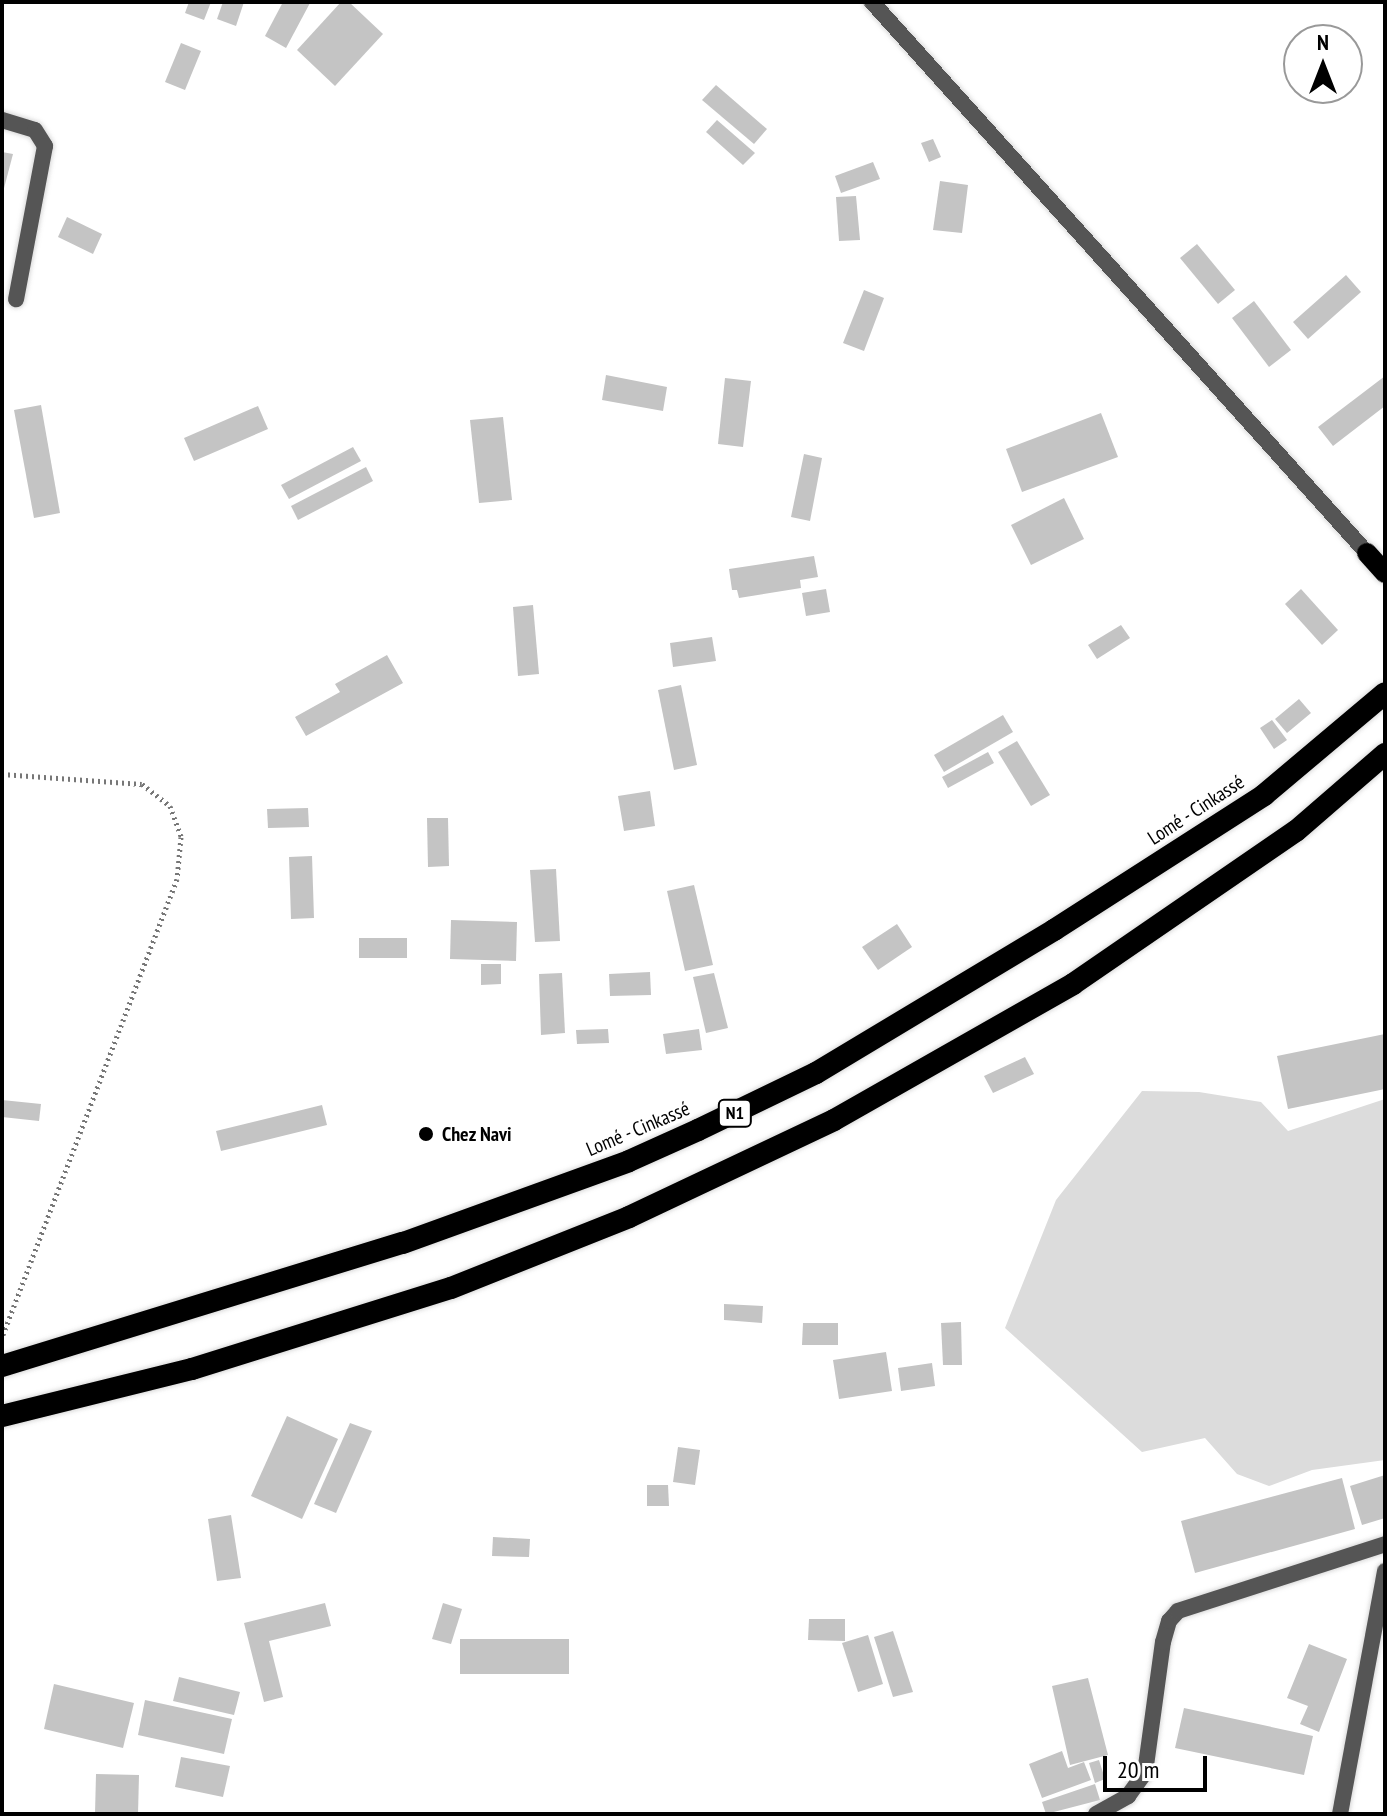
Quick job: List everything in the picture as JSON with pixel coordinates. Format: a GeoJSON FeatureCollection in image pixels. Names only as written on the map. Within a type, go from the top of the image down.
{"type":"FeatureCollection","features":[{"type":"Feature","properties":{"kind":"highway","name":"Lomé - Cinkassé"},"geometry":{"type":"LineString","coordinates":[[2,1366],[403,1243],[629,1161],[738,1111],[816,1073],[935,1002],[1251,804],[1385,693]]}},
{"type":"Feature","properties":{"kind":"highway","name":"N1"},"geometry":{"type":"LineString","coordinates":[[2,1416],[192,1369],[451,1288],[629,1217],[834,1120],[1073,984],[1296,831],[1385,754]]}},
{"type":"Feature","properties":{"kind":"main road"},"geometry":{"type":"LineString","coordinates":[[1367,553],[1385,567]]}},
{"type":"Feature","properties":{"kind":"main road"},"geometry":{"type":"LineString","coordinates":[[1367,553],[1385,573]]}},
{"type":"Feature","properties":{"kind":"street"},"geometry":{"type":"LineString","coordinates":[[872,2],[1367,553]]}},
{"type":"Feature","properties":{"kind":"street"},"geometry":{"type":"LineString","coordinates":[[2,120],[35,130],[45,146],[16,299]]}},
{"type":"Feature","properties":{"kind":"street"},"geometry":{"type":"LineString","coordinates":[[1096,1814],[1128,1796],[1145,1773],[1163,1642],[1178,1611],[1385,1544]]}},
{"type":"Feature","properties":{"kind":"street"},"geometry":{"type":"LineString","coordinates":[[1340,1814],[1385,1571]]}},
{"type":"Feature","properties":{"kind":"path"},"geometry":{"type":"LineString","coordinates":[[2,774],[142,784],[170,806],[181,837],[177,879],[2,1338]]}},
{"type":"Feature","properties":{"kind":"shaded area"},"geometry":{"type":"Polygon","coordinates":[[[1142,1091],[1199,1092],[1261,1102],[1288,1131],[1385,1099],[1385,1460],[1312,1470],[1269,1486],[1237,1474],[1205,1438],[1142,1452],[1005,1328],[1056,1200],[1142,1091]]]}},
{"type":"Feature","properties":{"kind":"building"},"geometry":{"type":"Polygon","coordinates":[[[189,2],[211,2],[204,20],[185,13],[189,2]]]}},
{"type":"Feature","properties":{"kind":"building"},"geometry":{"type":"Polygon","coordinates":[[[223,2],[244,2],[236,26],[217,19],[223,2]]]}},
{"type":"Feature","properties":{"kind":"building"},"geometry":{"type":"Polygon","coordinates":[[[283,2],[310,3],[286,48],[265,36],[283,2]]]}},
{"type":"Feature","properties":{"kind":"building"},"geometry":{"type":"Polygon","coordinates":[[[341,2],[349,2],[383,34],[335,86],[297,50],[341,2]]]}},
{"type":"Feature","properties":{"kind":"building"},"geometry":{"type":"Polygon","coordinates":[[[181,43],[201,51],[185,90],[165,82],[181,43]]]}},
{"type":"Feature","properties":{"kind":"building"},"geometry":{"type":"Polygon","coordinates":[[[716,85],[767,129],[754,144],[702,100],[716,85]]]}},
{"type":"Feature","properties":{"kind":"building"},"geometry":{"type":"Polygon","coordinates":[[[717,120],[755,153],[743,165],[706,132],[717,120]]]}},
{"type":"Feature","properties":{"kind":"building"},"geometry":{"type":"Polygon","coordinates":[[[933,139],[941,157],[929,162],[921,143],[933,139]]]}},
{"type":"Feature","properties":{"kind":"building"},"geometry":{"type":"Polygon","coordinates":[[[2,152],[13,154],[3,192],[2,192],[2,152]]]}},
{"type":"Feature","properties":{"kind":"building"},"geometry":{"type":"Polygon","coordinates":[[[873,162],[880,179],[841,193],[835,176],[873,162]]]}},
{"type":"Feature","properties":{"kind":"building"},"geometry":{"type":"Polygon","coordinates":[[[940,181],[968,185],[962,233],[933,230],[940,181]]]}},
{"type":"Feature","properties":{"kind":"building"},"geometry":{"type":"Polygon","coordinates":[[[856,196],[860,240],[839,241],[836,197],[856,196]]]}},
{"type":"Feature","properties":{"kind":"building"},"geometry":{"type":"Polygon","coordinates":[[[67,217],[102,234],[93,254],[58,237],[67,217]]]}},
{"type":"Feature","properties":{"kind":"building"},"geometry":{"type":"Polygon","coordinates":[[[1197,244],[1235,290],[1218,304],[1180,258],[1197,244]]]}},
{"type":"Feature","properties":{"kind":"building"},"geometry":{"type":"Polygon","coordinates":[[[1346,275],[1361,292],[1308,339],[1293,322],[1346,275]]]}},
{"type":"Feature","properties":{"kind":"building"},"geometry":{"type":"Polygon","coordinates":[[[864,290],[884,298],[864,351],[843,343],[864,290]]]}},
{"type":"Feature","properties":{"kind":"building"},"geometry":{"type":"Polygon","coordinates":[[[1254,301],[1291,350],[1269,367],[1232,318],[1254,301]]]}},
{"type":"Feature","properties":{"kind":"building"},"geometry":{"type":"Polygon","coordinates":[[[606,375],[667,387],[663,411],[602,400],[606,375]]]}},
{"type":"Feature","properties":{"kind":"building"},"geometry":{"type":"Polygon","coordinates":[[[1385,376],[1385,406],[1333,446],[1318,427],[1385,376]]]}},
{"type":"Feature","properties":{"kind":"building"},"geometry":{"type":"Polygon","coordinates":[[[725,378],[751,381],[743,447],[718,444],[725,378]]]}},
{"type":"Feature","properties":{"kind":"building"},"geometry":{"type":"Polygon","coordinates":[[[41,405],[60,513],[34,518],[14,410],[41,405]]]}},
{"type":"Feature","properties":{"kind":"building"},"geometry":{"type":"Polygon","coordinates":[[[258,406],[268,429],[194,461],[184,438],[258,406]]]}},
{"type":"Feature","properties":{"kind":"building"},"geometry":{"type":"Polygon","coordinates":[[[1101,413],[1118,457],[1022,492],[1006,449],[1101,413]]]}},
{"type":"Feature","properties":{"kind":"building"},"geometry":{"type":"Polygon","coordinates":[[[503,417],[512,500],[479,503],[470,420],[503,417]]]}},
{"type":"Feature","properties":{"kind":"building"},"geometry":{"type":"Polygon","coordinates":[[[353,447],[361,461],[289,499],[281,485],[353,447]]]}},
{"type":"Feature","properties":{"kind":"building"},"geometry":{"type":"Polygon","coordinates":[[[804,454],[822,458],[810,521],[791,517],[804,454]]]}},
{"type":"Feature","properties":{"kind":"building"},"geometry":{"type":"Polygon","coordinates":[[[366,467],[373,481],[298,520],[291,506],[366,467]]]}},
{"type":"Feature","properties":{"kind":"building"},"geometry":{"type":"Polygon","coordinates":[[[1064,498],[1084,539],[1031,565],[1011,525],[1064,498]]]}},
{"type":"Feature","properties":{"kind":"building"},"geometry":{"type":"Polygon","coordinates":[[[814,556],[818,577],[800,580],[801,588],[739,598],[737,590],[732,590],[729,569],[814,556]]]}},
{"type":"Feature","properties":{"kind":"building"},"geometry":{"type":"Polygon","coordinates":[[[826,589],[830,612],[806,616],[802,593],[826,589]]]}},
{"type":"Feature","properties":{"kind":"building"},"geometry":{"type":"Polygon","coordinates":[[[1301,589],[1338,630],[1322,645],[1285,604],[1301,589]]]}},
{"type":"Feature","properties":{"kind":"building"},"geometry":{"type":"Polygon","coordinates":[[[533,605],[539,674],[518,676],[513,607],[533,605]]]}},
{"type":"Feature","properties":{"kind":"building"},"geometry":{"type":"Polygon","coordinates":[[[1121,625],[1130,638],[1097,659],[1088,645],[1121,625]]]}},
{"type":"Feature","properties":{"kind":"building"},"geometry":{"type":"Polygon","coordinates":[[[712,637],[716,661],[673,667],[670,643],[712,637]]]}},
{"type":"Feature","properties":{"kind":"building"},"geometry":{"type":"Polygon","coordinates":[[[387,655],[403,683],[306,736],[295,717],[340,692],[335,684],[387,655]]]}},
{"type":"Feature","properties":{"kind":"building"},"geometry":{"type":"Polygon","coordinates":[[[681,685],[697,765],[674,770],[658,690],[681,685]]]}},
{"type":"Feature","properties":{"kind":"building"},"geometry":{"type":"Polygon","coordinates":[[[1299,699],[1311,713],[1287,733],[1275,719],[1299,699]]]}},
{"type":"Feature","properties":{"kind":"building"},"geometry":{"type":"Polygon","coordinates":[[[1003,715],[1013,732],[944,772],[934,755],[1003,715]]]}},
{"type":"Feature","properties":{"kind":"building"},"geometry":{"type":"Polygon","coordinates":[[[1272,720],[1287,740],[1274,749],[1260,728],[1272,720]]]}},
{"type":"Feature","properties":{"kind":"building"},"geometry":{"type":"Polygon","coordinates":[[[1017,741],[1050,795],[1031,806],[998,752],[1017,741]]]}},
{"type":"Feature","properties":{"kind":"building"},"geometry":{"type":"Polygon","coordinates":[[[988,752],[994,763],[948,788],[942,777],[988,752]]]}},
{"type":"Feature","properties":{"kind":"building"},"geometry":{"type":"Polygon","coordinates":[[[650,791],[655,826],[624,831],[618,796],[650,791]]]}},
{"type":"Feature","properties":{"kind":"building"},"geometry":{"type":"Polygon","coordinates":[[[308,808],[309,827],[268,828],[267,809],[308,808]]]}},
{"type":"Feature","properties":{"kind":"building"},"geometry":{"type":"Polygon","coordinates":[[[427,818],[448,818],[449,866],[428,867],[427,818]]]}},
{"type":"Feature","properties":{"kind":"building"},"geometry":{"type":"Polygon","coordinates":[[[312,856],[314,918],[291,919],[289,857],[312,856]]]}},
{"type":"Feature","properties":{"kind":"building"},"geometry":{"type":"Polygon","coordinates":[[[556,869],[560,941],[535,942],[530,870],[556,869]]]}},
{"type":"Feature","properties":{"kind":"building"},"geometry":{"type":"Polygon","coordinates":[[[694,885],[713,965],[685,971],[667,891],[694,885]]]}},
{"type":"Feature","properties":{"kind":"building"},"geometry":{"type":"Polygon","coordinates":[[[451,920],[517,922],[516,961],[450,959],[451,920]]]}},
{"type":"Feature","properties":{"kind":"building"},"geometry":{"type":"Polygon","coordinates":[[[897,924],[912,947],[878,970],[862,947],[897,924]]]}},
{"type":"Feature","properties":{"kind":"building"},"geometry":{"type":"Polygon","coordinates":[[[359,938],[407,938],[407,958],[359,958],[359,938]]]}},
{"type":"Feature","properties":{"kind":"building"},"geometry":{"type":"Polygon","coordinates":[[[481,964],[501,964],[501,984],[481,985],[481,964]]]}},
{"type":"Feature","properties":{"kind":"building"},"geometry":{"type":"Polygon","coordinates":[[[650,972],[651,995],[610,996],[609,974],[650,972]]]}},
{"type":"Feature","properties":{"kind":"building"},"geometry":{"type":"Polygon","coordinates":[[[562,973],[565,1033],[541,1035],[539,974],[562,973]]]}},
{"type":"Feature","properties":{"kind":"building"},"geometry":{"type":"Polygon","coordinates":[[[714,973],[728,1028],[706,1033],[693,977],[714,973]]]}},
{"type":"Feature","properties":{"kind":"building"},"geometry":{"type":"Polygon","coordinates":[[[608,1029],[609,1043],[577,1044],[576,1030],[608,1029]]]}},
{"type":"Feature","properties":{"kind":"building"},"geometry":{"type":"Polygon","coordinates":[[[699,1029],[702,1050],[666,1054],[663,1034],[699,1029]]]}},
{"type":"Feature","properties":{"kind":"building"},"geometry":{"type":"Polygon","coordinates":[[[1385,1034],[1385,1089],[1288,1109],[1277,1056],[1385,1034]]]}},
{"type":"Feature","properties":{"kind":"building"},"geometry":{"type":"Polygon","coordinates":[[[1025,1057],[1034,1074],[993,1093],[984,1076],[1025,1057]]]}},
{"type":"Feature","properties":{"kind":"building"},"geometry":{"type":"Polygon","coordinates":[[[2,1100],[41,1104],[39,1121],[2,1117],[2,1100]]]}},
{"type":"Feature","properties":{"kind":"building"},"geometry":{"type":"Polygon","coordinates":[[[322,1105],[327,1125],[221,1151],[216,1131],[322,1105]]]}},
{"type":"Feature","properties":{"kind":"building"},"geometry":{"type":"Polygon","coordinates":[[[724,1304],[763,1306],[762,1323],[724,1320],[724,1304]]]}},
{"type":"Feature","properties":{"kind":"building"},"geometry":{"type":"Polygon","coordinates":[[[961,1322],[962,1365],[943,1365],[941,1323],[961,1322]]]}},
{"type":"Feature","properties":{"kind":"building"},"geometry":{"type":"Polygon","coordinates":[[[803,1323],[838,1323],[838,1345],[802,1345],[803,1323]]]}},
{"type":"Feature","properties":{"kind":"building"},"geometry":{"type":"Polygon","coordinates":[[[886,1352],[892,1391],[839,1399],[833,1360],[886,1352]]]}},
{"type":"Feature","properties":{"kind":"building"},"geometry":{"type":"Polygon","coordinates":[[[932,1363],[935,1386],[901,1391],[898,1368],[932,1363]]]}},
{"type":"Feature","properties":{"kind":"building"},"geometry":{"type":"Polygon","coordinates":[[[287,1416],[338,1439],[302,1519],[251,1496],[287,1416]]]}},
{"type":"Feature","properties":{"kind":"building"},"geometry":{"type":"Polygon","coordinates":[[[350,1423],[372,1431],[336,1513],[314,1504],[350,1423]]]}},
{"type":"Feature","properties":{"kind":"building"},"geometry":{"type":"Polygon","coordinates":[[[678,1447],[700,1450],[695,1485],[673,1482],[678,1447]]]}},
{"type":"Feature","properties":{"kind":"building"},"geometry":{"type":"Polygon","coordinates":[[[1385,1475],[1385,1518],[1362,1525],[1350,1486],[1385,1475]]]}},
{"type":"Feature","properties":{"kind":"building"},"geometry":{"type":"Polygon","coordinates":[[[1342,1478],[1355,1529],[1195,1573],[1181,1521],[1342,1478]]]}},
{"type":"Feature","properties":{"kind":"building"},"geometry":{"type":"Polygon","coordinates":[[[647,1485],[668,1485],[669,1506],[647,1506],[647,1485]]]}},
{"type":"Feature","properties":{"kind":"building"},"geometry":{"type":"Polygon","coordinates":[[[231,1515],[241,1578],[217,1581],[208,1519],[231,1515]]]}},
{"type":"Feature","properties":{"kind":"building"},"geometry":{"type":"Polygon","coordinates":[[[493,1537],[530,1539],[529,1557],[492,1556],[493,1537]]]}},
{"type":"Feature","properties":{"kind":"building"},"geometry":{"type":"Polygon","coordinates":[[[325,1603],[331,1626],[269,1641],[283,1697],[264,1702],[244,1623],[325,1603]]]}},
{"type":"Feature","properties":{"kind":"building"},"geometry":{"type":"Polygon","coordinates":[[[443,1603],[462,1609],[451,1644],[432,1639],[443,1603]]]}},
{"type":"Feature","properties":{"kind":"building"},"geometry":{"type":"Polygon","coordinates":[[[809,1619],[845,1619],[845,1641],[808,1640],[809,1619]]]}},
{"type":"Feature","properties":{"kind":"building"},"geometry":{"type":"Polygon","coordinates":[[[893,1631],[913,1692],[893,1697],[874,1637],[893,1631]]]}},
{"type":"Feature","properties":{"kind":"building"},"geometry":{"type":"Polygon","coordinates":[[[868,1635],[883,1684],[858,1692],[842,1643],[868,1635]]]}},
{"type":"Feature","properties":{"kind":"building"},"geometry":{"type":"Polygon","coordinates":[[[460,1639],[569,1639],[569,1674],[460,1674],[460,1639]]]}},
{"type":"Feature","properties":{"kind":"building"},"geometry":{"type":"Polygon","coordinates":[[[1309,1644],[1347,1659],[1319,1732],[1300,1724],[1308,1706],[1287,1698],[1309,1644]]]}},
{"type":"Feature","properties":{"kind":"building"},"geometry":{"type":"Polygon","coordinates":[[[179,1677],[240,1692],[234,1715],[173,1701],[179,1677]]]}},
{"type":"Feature","properties":{"kind":"building"},"geometry":{"type":"Polygon","coordinates":[[[1088,1678],[1108,1755],[1070,1765],[1052,1686],[1088,1678]]]}},
{"type":"Feature","properties":{"kind":"building"},"geometry":{"type":"Polygon","coordinates":[[[54,1684],[134,1703],[123,1748],[44,1729],[54,1684]]]}},
{"type":"Feature","properties":{"kind":"building"},"geometry":{"type":"Polygon","coordinates":[[[145,1700],[232,1719],[224,1754],[138,1735],[145,1700]]]}},
{"type":"Feature","properties":{"kind":"building"},"geometry":{"type":"Polygon","coordinates":[[[1184,1708],[1313,1736],[1304,1775],[1175,1748],[1184,1708]]]}},
{"type":"Feature","properties":{"kind":"building"},"geometry":{"type":"Polygon","coordinates":[[[1062,1751],[1068,1768],[1084,1762],[1091,1780],[1042,1798],[1029,1764],[1062,1751]]]}},
{"type":"Feature","properties":{"kind":"building"},"geometry":{"type":"Polygon","coordinates":[[[181,1757],[230,1766],[223,1797],[175,1787],[181,1757]]]}},
{"type":"Feature","properties":{"kind":"building"},"geometry":{"type":"Polygon","coordinates":[[[1099,1760],[1105,1779],[1095,1783],[1089,1763],[1099,1760]]]}},
{"type":"Feature","properties":{"kind":"building"},"geometry":{"type":"Polygon","coordinates":[[[96,1774],[139,1775],[138,1814],[95,1814],[96,1774]]]}},
{"type":"Feature","properties":{"kind":"building"},"geometry":{"type":"Polygon","coordinates":[[[1095,1784],[1100,1800],[1046,1814],[1042,1802],[1095,1784]]]}},
{"type":"Feature","properties":{"kind":"place","name":"Chez Navi"},"geometry":{"type":"Point","coordinates":[426,1134]}}]}
